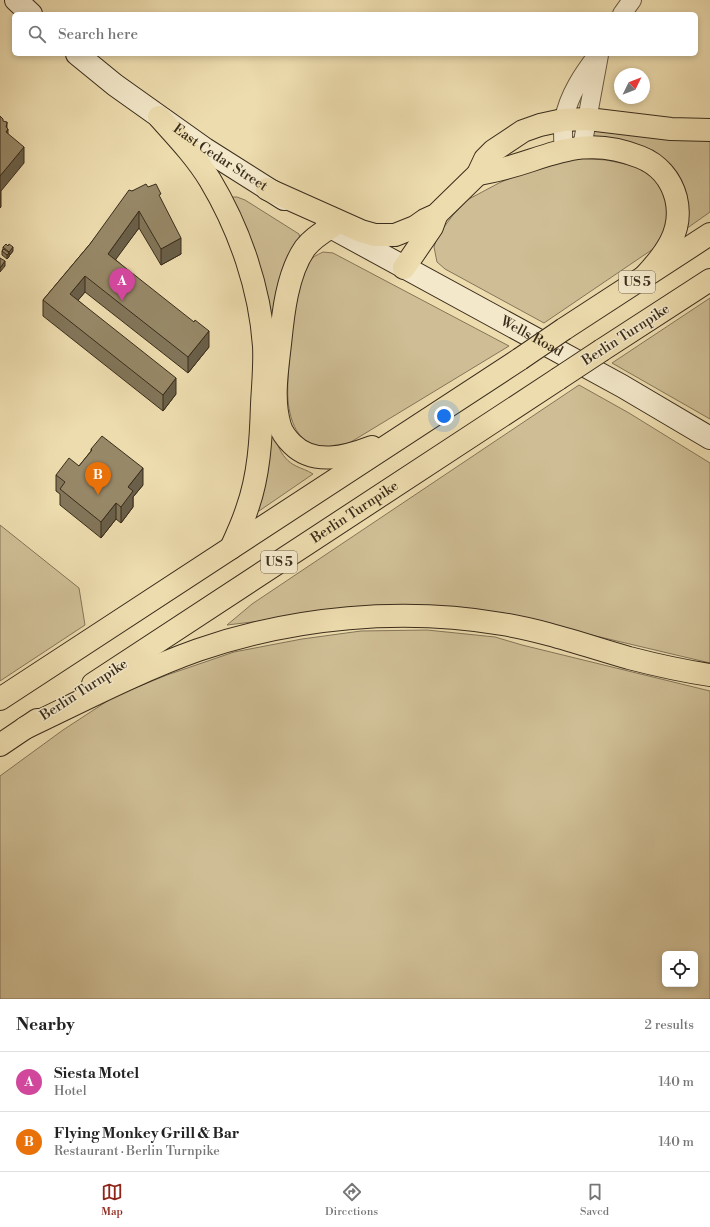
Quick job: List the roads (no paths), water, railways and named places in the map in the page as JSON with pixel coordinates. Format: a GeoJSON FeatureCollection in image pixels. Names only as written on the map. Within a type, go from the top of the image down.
{"type":"FeatureCollection","features":[{"type":"Feature","properties":{"kind":"highway"},"geometry":{"type":"LineString","coordinates":[[159,117],[179,138],[210,180],[222,202],[242,249],[252,280],[262,323],[269,390],[277,411],[281,428],[287,439],[296,448],[308,455],[320,458],[334,458],[367,449],[402,435]]}},
{"type":"Feature","properties":{"kind":"highway"},"geometry":{"type":"LineString","coordinates":[[268,189],[341,222],[375,235],[395,235],[403,233],[436,215],[478,174],[485,159],[493,151],[523,131],[540,125],[563,120],[588,119],[671,129],[710,130]]}},
{"type":"Feature","properties":{"kind":"highway"},"geometry":{"type":"LineString","coordinates":[[478,174],[492,173],[573,148],[600,147],[634,154],[648,160],[658,168],[672,186],[678,207],[678,221],[674,235],[666,250],[643,278]]}},
{"type":"Feature","properties":{"kind":"highway"},"geometry":{"type":"LineString","coordinates":[[404,268],[432,227],[436,215]]}},
{"type":"Feature","properties":{"kind":"highway"},"geometry":{"type":"LineString","coordinates":[[231,548],[248,508],[253,489],[260,440],[290,282],[305,249],[316,236],[331,227]]}},
{"type":"Feature","properties":{"kind":"highway","name":"US 5"},"geometry":{"type":"LineString","coordinates":[[0,699],[710,234]]}},
{"type":"Feature","properties":{"kind":"highway","name":"Berlin Turnpike"},"geometry":{"type":"LineString","coordinates":[[0,745],[710,280]]}},
{"type":"Feature","properties":{"kind":"highway"},"geometry":{"type":"LineString","coordinates":[[25,728],[147,671],[198,650],[282,628],[323,622],[386,616],[480,620],[503,624],[547,634],[655,664],[710,675]]}},
{"type":"Feature","properties":{"kind":"main road"},"geometry":{"type":"LineString","coordinates":[[16,0],[29,12]]}},
{"type":"Feature","properties":{"kind":"main road","name":"East Cedar Street"},"geometry":{"type":"LineString","coordinates":[[80,56],[159,117],[205,149],[268,189],[372,250]]}},
{"type":"Feature","properties":{"kind":"main road","name":"Wells Road"},"geometry":{"type":"LineString","coordinates":[[372,250],[627,389],[710,438]]}},
{"type":"Feature","properties":{"kind":"street"},"geometry":{"type":"LineString","coordinates":[[623,12],[632,0]]}},
{"type":"Feature","properties":{"kind":"street"},"geometry":{"type":"LineString","coordinates":[[573,148],[563,120],[569,101],[578,83],[598,56]]}},
{"type":"Feature","properties":{"kind":"street"},"geometry":{"type":"LineString","coordinates":[[573,148],[588,119],[599,56]]}},
{"type":"Feature","properties":{"kind":"place","name":"Siesta Motel"},"geometry":{"type":"Point","coordinates":[122,301]}},
{"type":"Feature","properties":{"kind":"place","name":"Flying Monkey Grill & Bar"},"geometry":{"type":"Point","coordinates":[98,495]}}]}
